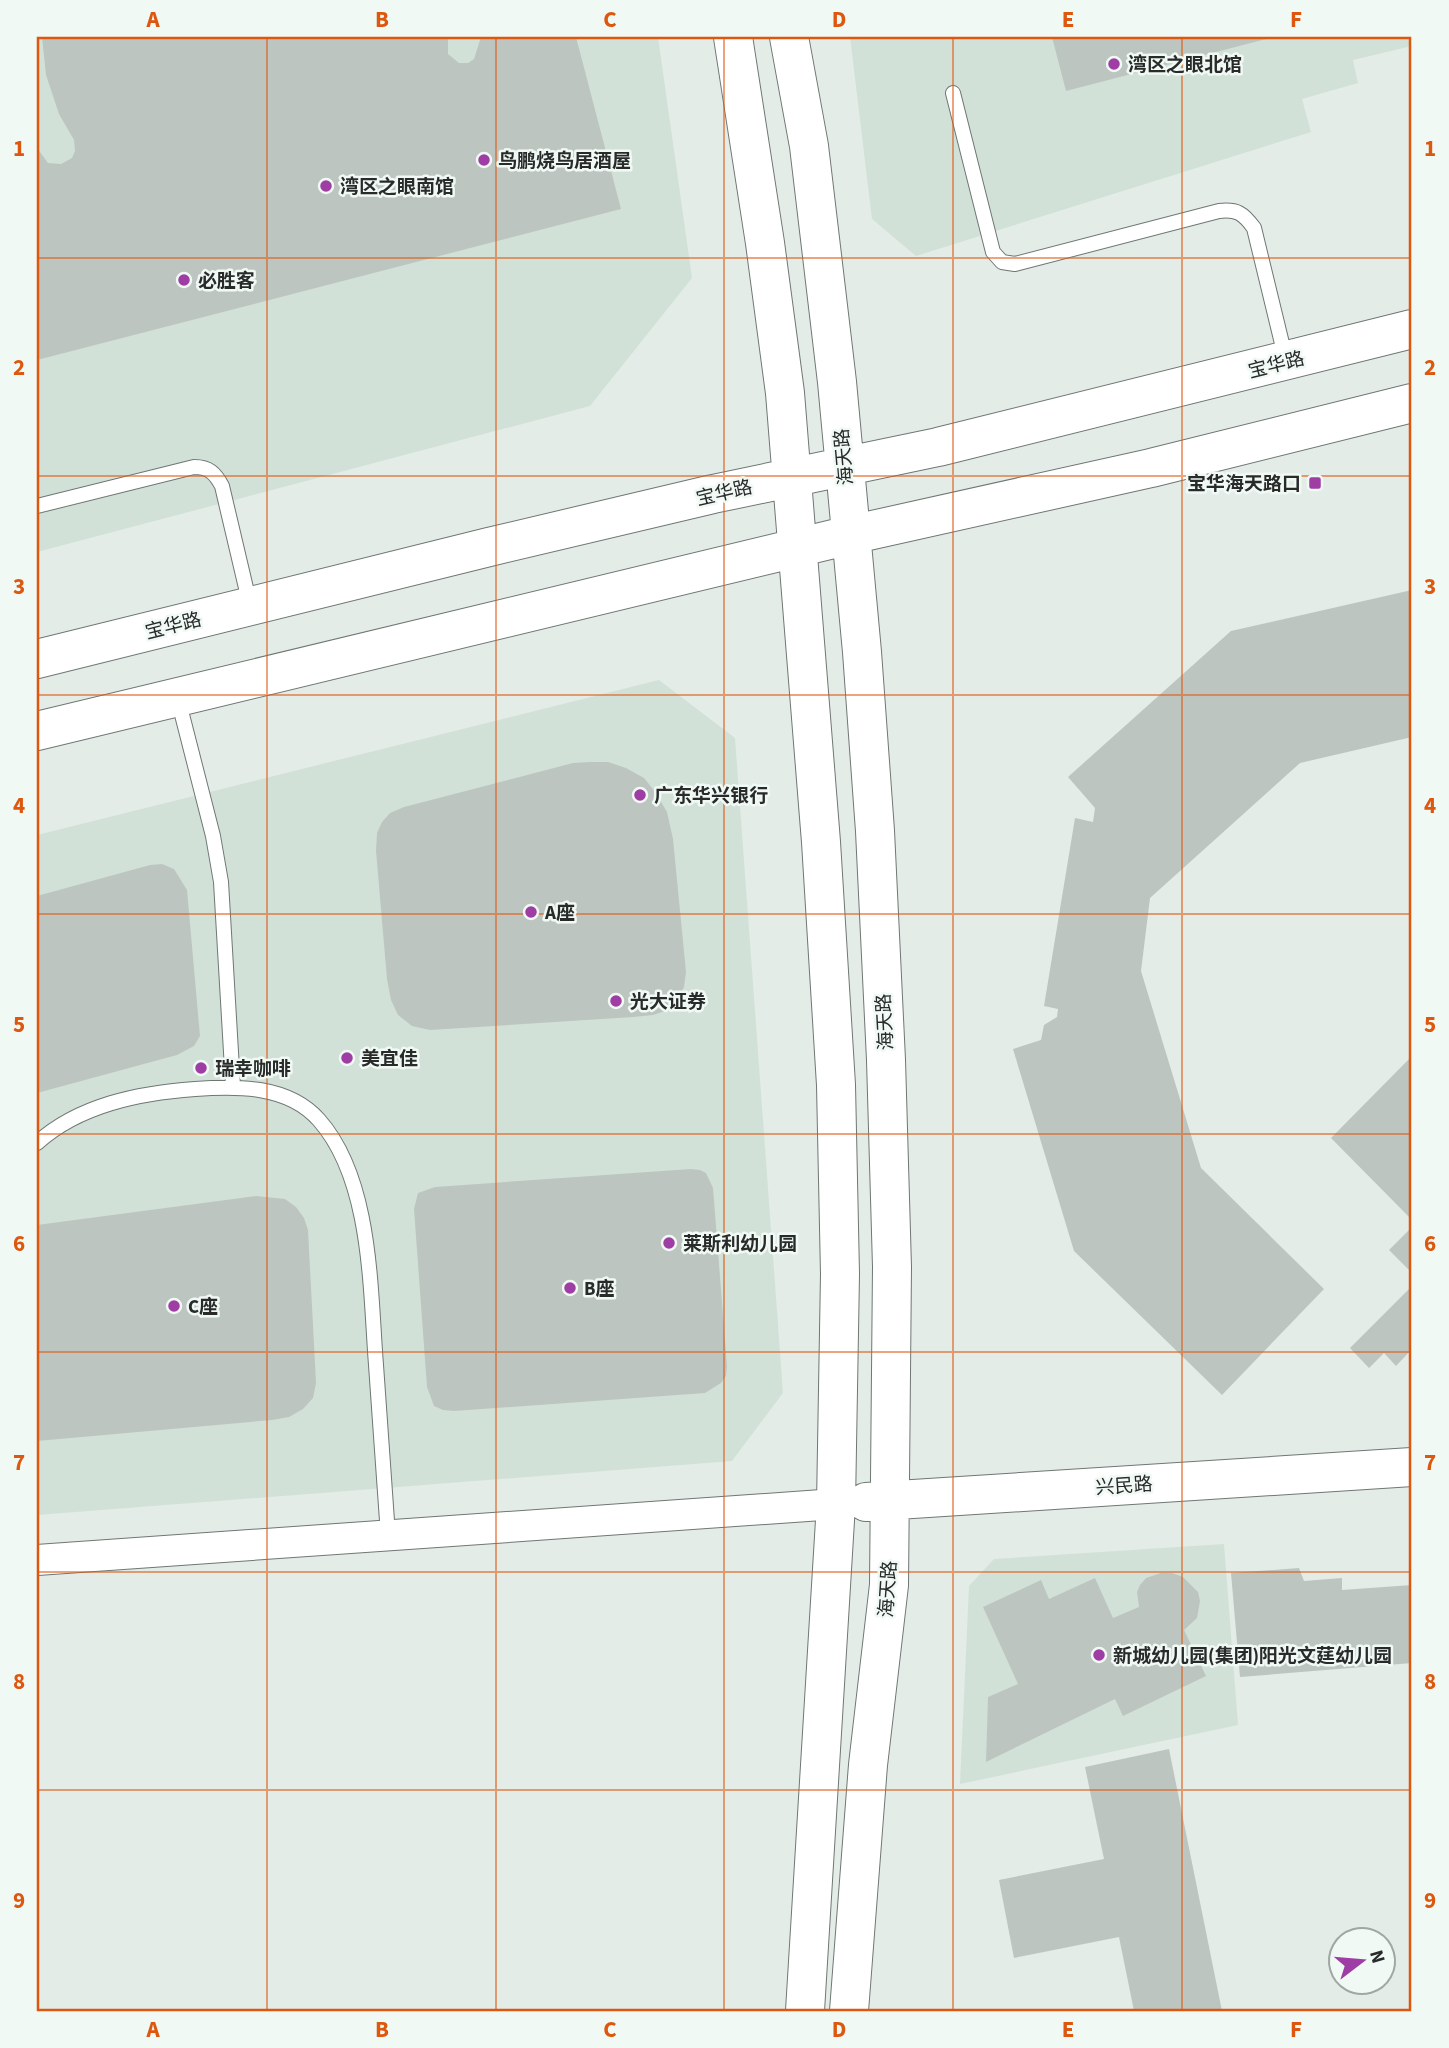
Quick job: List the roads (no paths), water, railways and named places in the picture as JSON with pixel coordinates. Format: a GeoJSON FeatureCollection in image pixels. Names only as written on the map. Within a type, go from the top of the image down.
{"type":"FeatureCollection","features":[{"type":"Feature","properties":{"kind":"main road"},"geometry":{"type":"LineString","coordinates":[[733,37],[785,393],[821,842],[836,1085],[841,1275],[836,1504],[805,2011]]}},
{"type":"Feature","properties":{"kind":"main road","name":"海天路"},"geometry":{"type":"LineString","coordinates":[[789,37],[809,146],[825,267],[844,465],[875,831],[886,1060],[892,1267],[889,1585],[868,1765],[849,2011]]}},
{"type":"Feature","properties":{"kind":"main road","name":"宝华路"},"geometry":{"type":"LineString","coordinates":[[37,659],[489,547],[792,476],[938,447],[1412,330]]}},
{"type":"Feature","properties":{"kind":"main road"},"geometry":{"type":"LineString","coordinates":[[37,731],[850,535],[1151,468],[1412,403]]}},
{"type":"Feature","properties":{"kind":"main road","name":"兴民路"},"geometry":{"type":"LineString","coordinates":[[836,1504],[1412,1468]]}},
{"type":"Feature","properties":{"kind":"street"},"geometry":{"type":"LineString","coordinates":[[37,1559],[836,1504]]}},
{"type":"Feature","properties":{"kind":"lane"},"geometry":{"type":"LineString","coordinates":[[953,93],[993,252],[1002,262],[1015,264],[1219,211],[1233,210],[1244,214],[1254,228],[1287,361]]}},
{"type":"Feature","properties":{"kind":"lane"},"geometry":{"type":"LineString","coordinates":[[37,506],[194,467],[205,467],[215,474],[222,486],[250,606]]}},
{"type":"Feature","properties":{"kind":"lane"},"geometry":{"type":"LineString","coordinates":[[178,697],[213,836],[221,882],[233,1086]]}},
{"type":"Feature","properties":{"kind":"lane"},"geometry":{"type":"LineString","coordinates":[[37,1143],[52,1129],[80,1113],[131,1099],[183,1090],[233,1086],[264,1090],[291,1100],[318,1118],[334,1142],[349,1174],[360,1210],[369,1271],[388,1535]]}},
{"type":"Feature","properties":{"kind":"place","name":"湾区之眼北馆"},"geometry":{"type":"Point","coordinates":[1114,64]}},
{"type":"Feature","properties":{"kind":"place","name":"鸟鹏烧鸟居酒屋"},"geometry":{"type":"Point","coordinates":[484,160]}},
{"type":"Feature","properties":{"kind":"place","name":"湾区之眼南馆"},"geometry":{"type":"Point","coordinates":[326,186]}},
{"type":"Feature","properties":{"kind":"place","name":"必胜客"},"geometry":{"type":"Point","coordinates":[184,280]}},
{"type":"Feature","properties":{"kind":"place","name":"宝华海天路口"},"geometry":{"type":"Point","coordinates":[1315,483]}},
{"type":"Feature","properties":{"kind":"place","name":"广东华兴银行"},"geometry":{"type":"Point","coordinates":[640,795]}},
{"type":"Feature","properties":{"kind":"place","name":"A座"},"geometry":{"type":"Point","coordinates":[531,912]}},
{"type":"Feature","properties":{"kind":"place","name":"光大证券"},"geometry":{"type":"Point","coordinates":[616,1001]}},
{"type":"Feature","properties":{"kind":"place","name":"美宜佳"},"geometry":{"type":"Point","coordinates":[347,1058]}},
{"type":"Feature","properties":{"kind":"place","name":"瑞幸咖啡"},"geometry":{"type":"Point","coordinates":[201,1068]}},
{"type":"Feature","properties":{"kind":"place","name":"莱斯利幼儿园"},"geometry":{"type":"Point","coordinates":[669,1243]}},
{"type":"Feature","properties":{"kind":"place","name":"B座"},"geometry":{"type":"Point","coordinates":[570,1288]}},
{"type":"Feature","properties":{"kind":"place","name":"C座"},"geometry":{"type":"Point","coordinates":[174,1306]}},
{"type":"Feature","properties":{"kind":"place","name":"新城幼儿园(集团)阳光文莛幼儿园"},"geometry":{"type":"Point","coordinates":[1099,1655]}}]}
